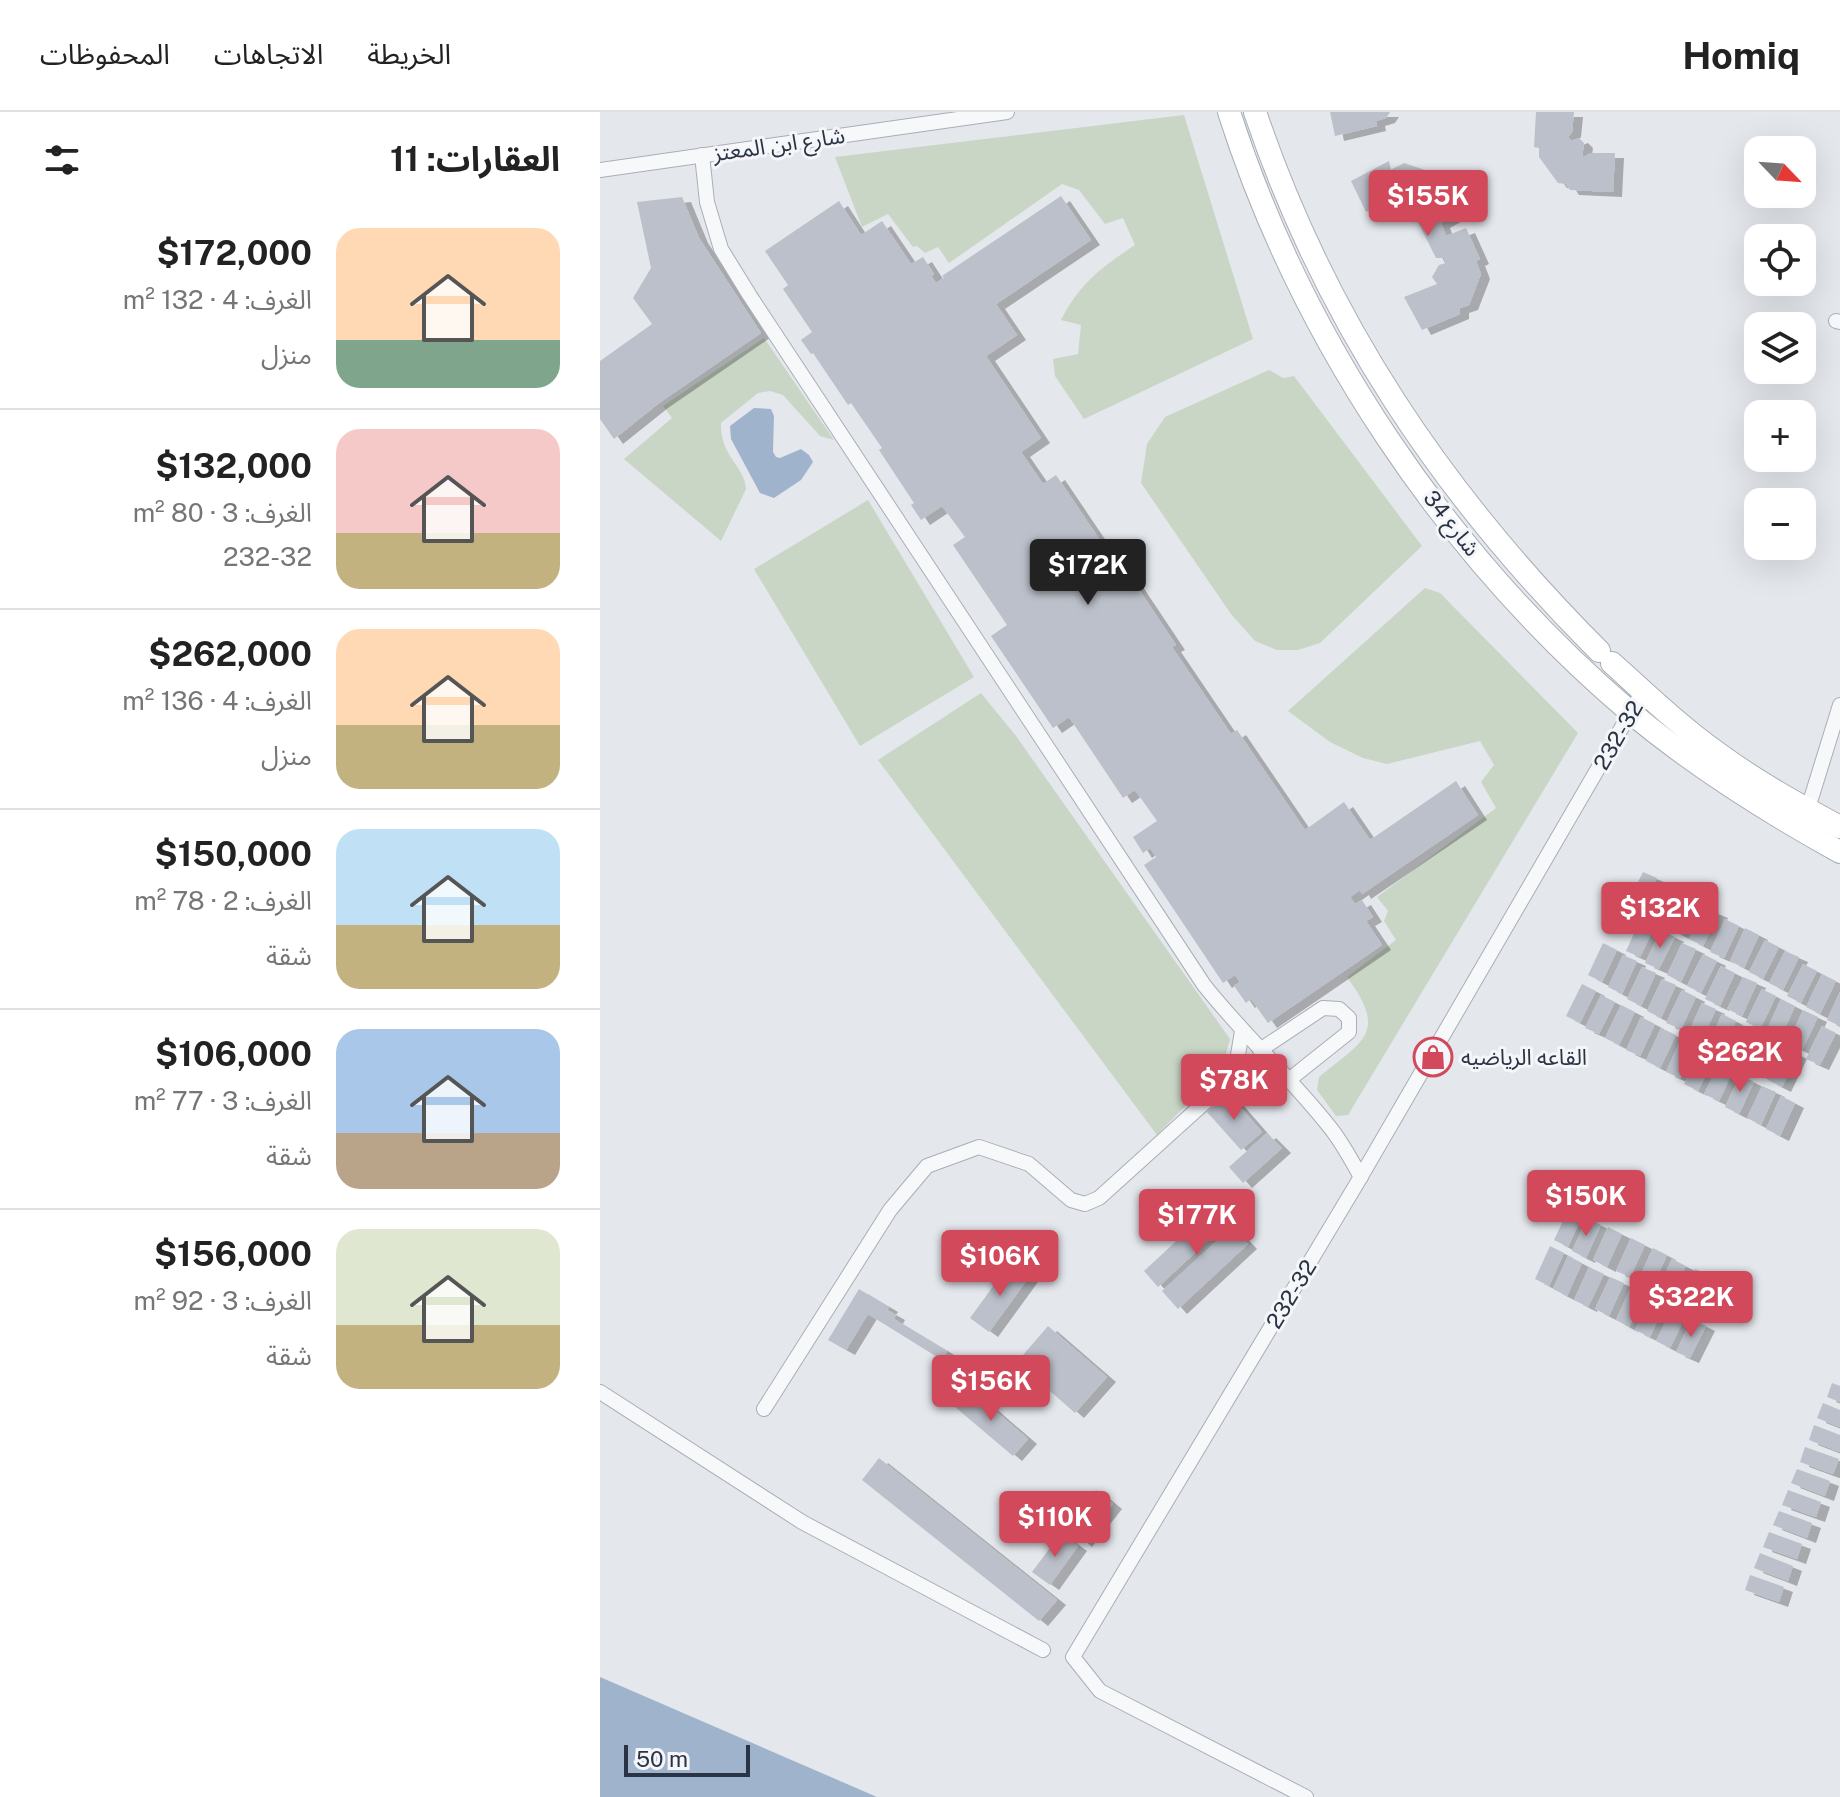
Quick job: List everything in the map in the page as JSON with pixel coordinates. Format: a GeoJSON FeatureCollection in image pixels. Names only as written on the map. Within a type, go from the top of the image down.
{"type":"FeatureCollection","features":[{"type":"Feature","properties":{"kind":"main road","name":"شارع 34"},"geometry":{"type":"LineString","coordinates":[[1229,112],[1261,200],[1307,299],[1361,395],[1391,441],[1489,571],[1558,646],[1630,712],[1716,776],[1840,852]]}},
{"type":"Feature","properties":{"kind":"main road","name":"شارع 34"},"geometry":{"type":"LineString","coordinates":[[1255,112],[1280,181],[1345,320],[1399,410],[1478,520],[1557,609],[1643,691],[1721,756],[1840,827]]}},
{"type":"Feature","properties":{"kind":"street","name":"شارع ابن المعتز"},"geometry":{"type":"LineString","coordinates":[[600,170],[1007,112]]}},
{"type":"Feature","properties":{"kind":"street"},"geometry":{"type":"LineString","coordinates":[[702,155],[707,202],[721,249],[1204,985],[1331,1128],[1361,1177]]}},
{"type":"Feature","properties":{"kind":"street","name":"232-32"},"geometry":{"type":"LineString","coordinates":[[1306,1797],[1100,1691],[1073,1657],[1361,1177],[1643,691]]}},
{"type":"Feature","properties":{"kind":"street"},"geometry":{"type":"LineString","coordinates":[[1803,832],[1807,809],[1840,705]]}},
{"type":"Feature","properties":{"kind":"street"},"geometry":{"type":"LineString","coordinates":[[1260,1050],[1323,1008],[1339,1009],[1349,1018],[1349,1032],[1290,1079]]}},
{"type":"Feature","properties":{"kind":"street"},"geometry":{"type":"LineString","coordinates":[[764,1409],[890,1210],[927,1166],[979,1147],[1029,1164],[1071,1200],[1085,1204],[1099,1198],[1223,1086],[1237,1061],[1242,1031]]}},
{"type":"Feature","properties":{"kind":"street"},"geometry":{"type":"LineString","coordinates":[[600,1392],[802,1522],[1043,1650]]}},
{"type":"Feature","properties":{"kind":"green space"},"geometry":{"type":"Polygon","coordinates":[[[1184,115],[1253,339],[1084,419],[1055,376],[1053,359],[1078,354],[1081,325],[1061,320],[1076,296],[1102,269],[1135,245],[1123,218],[1105,224],[1079,190],[1062,184],[949,263],[938,247],[925,253],[917,246],[913,247],[888,214],[862,227],[835,157],[1184,115]]]}},
{"type":"Feature","properties":{"kind":"green space"},"geometry":{"type":"Polygon","coordinates":[[[764,338],[834,440],[820,436],[783,395],[770,391],[758,393],[721,423],[724,444],[742,474],[746,489],[721,541],[624,459],[672,418],[663,406],[764,338]]]}},
{"type":"Feature","properties":{"kind":"green space"},"geometry":{"type":"Polygon","coordinates":[[[1269,370],[1283,378],[1294,376],[1422,546],[1320,643],[1298,650],[1277,650],[1255,641],[1231,614],[1141,483],[1147,444],[1165,417],[1269,370]]]}},
{"type":"Feature","properties":{"kind":"green space"},"geometry":{"type":"Polygon","coordinates":[[[868,500],[974,677],[860,746],[754,569],[868,500]]]}},
{"type":"Feature","properties":{"kind":"green space"},"geometry":{"type":"Polygon","coordinates":[[[1425,588],[1440,593],[1578,733],[1348,1115],[1336,1116],[1317,1090],[1319,1077],[1358,1044],[1368,1023],[1366,1011],[1347,977],[1396,940],[1384,921],[1388,911],[1377,897],[1496,808],[1481,782],[1494,765],[1480,741],[1387,764],[1363,758],[1330,742],[1288,711],[1425,588]]]}},
{"type":"Feature","properties":{"kind":"green space"},"geometry":{"type":"Polygon","coordinates":[[[981,693],[1016,736],[1230,1039],[1222,1068],[1157,1135],[878,760],[981,693]]]}},
{"type":"Feature","properties":{"kind":"water"},"geometry":{"type":"Polygon","coordinates":[[[754,408],[771,409],[774,416],[773,452],[776,457],[801,449],[813,462],[801,480],[774,498],[760,493],[731,439],[730,426],[754,408]]]}},
{"type":"Feature","properties":{"kind":"water"},"geometry":{"type":"Polygon","coordinates":[[[600,1677],[877,1797],[600,1797],[600,1677]]]}},
{"type":"Feature","properties":{"kind":"building"},"geometry":{"type":"Polygon","coordinates":[[[1330,112],[1390,112],[1386,118],[1376,121],[1377,126],[1335,136],[1330,112]]]}},
{"type":"Feature","properties":{"kind":"building"},"geometry":{"type":"Polygon","coordinates":[[[1536,112],[1574,112],[1572,132],[1568,137],[1571,141],[1579,138],[1584,143],[1582,158],[1591,153],[1615,153],[1613,192],[1570,190],[1566,184],[1558,183],[1539,157],[1539,148],[1534,147],[1536,112]]]}},
{"type":"Feature","properties":{"kind":"building"},"geometry":{"type":"Polygon","coordinates":[[[1389,161],[1391,170],[1404,163],[1434,173],[1436,184],[1444,181],[1459,213],[1441,223],[1446,236],[1466,228],[1480,259],[1476,261],[1481,274],[1469,305],[1460,308],[1460,314],[1422,330],[1404,297],[1437,284],[1432,277],[1439,265],[1446,263],[1444,258],[1436,258],[1414,214],[1426,209],[1419,198],[1407,206],[1397,196],[1366,212],[1351,181],[1389,161]]]}},
{"type":"Feature","properties":{"kind":"building"},"geometry":{"type":"Polygon","coordinates":[[[1061,196],[1091,240],[996,304],[1017,335],[986,356],[1041,438],[1021,452],[1043,484],[1056,475],[1110,555],[1114,552],[1176,645],[1172,647],[1231,734],[1237,730],[1305,830],[1344,802],[1370,840],[1456,781],[1478,815],[1362,894],[1360,890],[1350,897],[1355,904],[1362,900],[1373,917],[1366,921],[1382,945],[1268,1023],[1251,999],[1246,1003],[1234,986],[1240,982],[1235,975],[1223,983],[1144,865],[1156,857],[1150,848],[1143,853],[1133,837],[1157,821],[1135,790],[1123,798],[1069,717],[1053,728],[991,636],[1007,625],[953,545],[965,537],[942,506],[921,520],[911,505],[914,503],[879,450],[882,448],[801,340],[812,332],[783,289],[788,285],[765,251],[839,201],[861,235],[882,221],[911,264],[923,257],[936,283],[1061,196]]]}},
{"type":"Feature","properties":{"kind":"building"},"geometry":{"type":"Polygon","coordinates":[[[682,197],[699,238],[761,333],[659,403],[614,439],[600,419],[600,361],[652,324],[633,298],[651,268],[637,202],[682,197]]]}},
{"type":"Feature","properties":{"kind":"building"},"geometry":{"type":"Polygon","coordinates":[[[1643,872],[1657,878],[1642,911],[1627,904],[1643,872]]]}},
{"type":"Feature","properties":{"kind":"building"},"geometry":{"type":"Polygon","coordinates":[[[1665,884],[1679,891],[1664,924],[1649,917],[1665,884]]]}},
{"type":"Feature","properties":{"kind":"building"},"geometry":{"type":"Polygon","coordinates":[[[1683,895],[1697,902],[1682,935],[1668,928],[1683,895]]]}},
{"type":"Feature","properties":{"kind":"building"},"geometry":{"type":"Polygon","coordinates":[[[1704,907],[1719,913],[1703,946],[1689,939],[1704,907]]]}},
{"type":"Feature","properties":{"kind":"building"},"geometry":{"type":"Polygon","coordinates":[[[1641,918],[1656,924],[1640,957],[1626,951],[1641,918]]]}},
{"type":"Feature","properties":{"kind":"building"},"geometry":{"type":"Polygon","coordinates":[[[1725,919],[1739,926],[1724,958],[1710,952],[1725,919]]]}},
{"type":"Feature","properties":{"kind":"building"},"geometry":{"type":"Polygon","coordinates":[[[1745,928],[1759,935],[1744,968],[1730,961],[1745,928]]]}},
{"type":"Feature","properties":{"kind":"building"},"geometry":{"type":"Polygon","coordinates":[[[1661,930],[1675,937],[1659,969],[1645,963],[1661,930]]]}},
{"type":"Feature","properties":{"kind":"building"},"geometry":{"type":"Polygon","coordinates":[[[1765,940],[1779,947],[1763,979],[1749,972],[1765,940]]]}},
{"type":"Feature","properties":{"kind":"building"},"geometry":{"type":"Polygon","coordinates":[[[1603,943],[1617,950],[1602,982],[1588,975],[1603,943]]]}},
{"type":"Feature","properties":{"kind":"building"},"geometry":{"type":"Polygon","coordinates":[[[1682,943],[1696,949],[1681,982],[1667,975],[1682,943]]]}},
{"type":"Feature","properties":{"kind":"building"},"geometry":{"type":"Polygon","coordinates":[[[1785,951],[1799,957],[1783,990],[1769,983],[1785,951]]]}},
{"type":"Feature","properties":{"kind":"building"},"geometry":{"type":"Polygon","coordinates":[[[1703,954],[1717,961],[1701,993],[1687,986],[1703,954]]]}},
{"type":"Feature","properties":{"kind":"building"},"geometry":{"type":"Polygon","coordinates":[[[1623,955],[1637,961],[1622,994],[1608,987],[1623,955]]]}},
{"type":"Feature","properties":{"kind":"building"},"geometry":{"type":"Polygon","coordinates":[[[1803,964],[1817,971],[1801,1003],[1787,996],[1803,964]]]}},
{"type":"Feature","properties":{"kind":"building"},"geometry":{"type":"Polygon","coordinates":[[[1721,966],[1735,973],[1720,1006],[1705,999],[1721,966]]]}},
{"type":"Feature","properties":{"kind":"building"},"geometry":{"type":"Polygon","coordinates":[[[1642,967],[1656,973],[1641,1006],[1627,999],[1642,967]]]}},
{"type":"Feature","properties":{"kind":"building"},"geometry":{"type":"Polygon","coordinates":[[[1822,974],[1836,981],[1820,1014],[1806,1007],[1822,974]]]}},
{"type":"Feature","properties":{"kind":"building"},"geometry":{"type":"Polygon","coordinates":[[[1743,977],[1757,983],[1742,1016],[1727,1009],[1743,977]]]}},
{"type":"Feature","properties":{"kind":"building"},"geometry":{"type":"Polygon","coordinates":[[[1662,979],[1676,985],[1661,1018],[1647,1011],[1662,979]]]}},
{"type":"Feature","properties":{"kind":"building"},"geometry":{"type":"Polygon","coordinates":[[[1582,984],[1596,991],[1580,1023],[1566,1016],[1582,984]]]}},
{"type":"Feature","properties":{"kind":"building"},"geometry":{"type":"Polygon","coordinates":[[[1762,989],[1776,996],[1760,1029],[1746,1022],[1762,989]]]}},
{"type":"Feature","properties":{"kind":"building"},"geometry":{"type":"Polygon","coordinates":[[[1682,990],[1696,997],[1681,1029],[1666,1023],[1682,990]]]}},
{"type":"Feature","properties":{"kind":"building"},"geometry":{"type":"Polygon","coordinates":[[[1840,992],[1840,1026],[1827,1020],[1840,992]]]}},
{"type":"Feature","properties":{"kind":"building"},"geometry":{"type":"Polygon","coordinates":[[[1601,995],[1615,1002],[1599,1034],[1585,1028],[1601,995]]]}},
{"type":"Feature","properties":{"kind":"building"},"geometry":{"type":"Polygon","coordinates":[[[1781,999],[1795,1006],[1780,1039],[1766,1032],[1781,999]]]}},
{"type":"Feature","properties":{"kind":"building"},"geometry":{"type":"Polygon","coordinates":[[[1702,1003],[1716,1009],[1701,1042],[1687,1036],[1702,1003]]]}},
{"type":"Feature","properties":{"kind":"building"},"geometry":{"type":"Polygon","coordinates":[[[1621,1005],[1635,1012],[1619,1045],[1605,1038],[1621,1005]]]}},
{"type":"Feature","properties":{"kind":"building"},"geometry":{"type":"Polygon","coordinates":[[[1803,1010],[1818,1017],[1802,1050],[1788,1043],[1803,1010]]]}},
{"type":"Feature","properties":{"kind":"building"},"geometry":{"type":"Polygon","coordinates":[[[1722,1014],[1736,1021],[1721,1054],[1707,1047],[1722,1014]]]}},
{"type":"Feature","properties":{"kind":"building"},"geometry":{"type":"Polygon","coordinates":[[[1641,1017],[1655,1024],[1640,1056],[1626,1050],[1641,1017]]]}},
{"type":"Feature","properties":{"kind":"building"},"geometry":{"type":"Polygon","coordinates":[[[1742,1025],[1756,1031],[1741,1064],[1727,1057],[1742,1025]]]}},
{"type":"Feature","properties":{"kind":"building"},"geometry":{"type":"Polygon","coordinates":[[[1822,1026],[1836,1033],[1820,1065],[1806,1059],[1822,1026]]]}},
{"type":"Feature","properties":{"kind":"building"},"geometry":{"type":"Polygon","coordinates":[[[1661,1028],[1676,1035],[1660,1068],[1646,1061],[1661,1028]]]}},
{"type":"Feature","properties":{"kind":"building"},"geometry":{"type":"Polygon","coordinates":[[[1762,1036],[1776,1042],[1761,1075],[1746,1068],[1762,1036]]]}},
{"type":"Feature","properties":{"kind":"building"},"geometry":{"type":"Polygon","coordinates":[[[1681,1039],[1695,1046],[1680,1078],[1666,1072],[1681,1039]]]}},
{"type":"Feature","properties":{"kind":"building"},"geometry":{"type":"Polygon","coordinates":[[[1784,1047],[1798,1054],[1782,1087],[1768,1080],[1784,1047]]]}},
{"type":"Feature","properties":{"kind":"building"},"geometry":{"type":"Polygon","coordinates":[[[1700,1052],[1714,1058],[1698,1091],[1684,1084],[1700,1052]]]}},
{"type":"Feature","properties":{"kind":"building"},"geometry":{"type":"Polygon","coordinates":[[[1720,1062],[1734,1069],[1719,1101],[1704,1094],[1720,1062]]]}},
{"type":"Feature","properties":{"kind":"building"},"geometry":{"type":"Polygon","coordinates":[[[1740,1075],[1754,1082],[1739,1114],[1725,1107],[1740,1075]]]}},
{"type":"Feature","properties":{"kind":"building"},"geometry":{"type":"Polygon","coordinates":[[[1762,1086],[1776,1092],[1761,1125],[1747,1118],[1762,1086]]]}},
{"type":"Feature","properties":{"kind":"building"},"geometry":{"type":"Polygon","coordinates":[[[1228,1093],[1262,1132],[1241,1150],[1207,1112],[1228,1093]]]}},
{"type":"Feature","properties":{"kind":"building"},"geometry":{"type":"Polygon","coordinates":[[[1781,1096],[1795,1103],[1780,1136],[1766,1129],[1781,1096]]]}},
{"type":"Feature","properties":{"kind":"building"},"geometry":{"type":"Polygon","coordinates":[[[1267,1133],[1282,1148],[1243,1183],[1229,1167],[1267,1133]]]}},
{"type":"Feature","properties":{"kind":"building"},"geometry":{"type":"Polygon","coordinates":[[[1213,1207],[1248,1244],[1178,1309],[1162,1291],[1217,1241],[1212,1237],[1158,1287],[1144,1271],[1213,1207]]]}},
{"type":"Feature","properties":{"kind":"building"},"geometry":{"type":"Polygon","coordinates":[[[1569,1208],[1583,1214],[1568,1247],[1554,1240],[1569,1208]]]}},
{"type":"Feature","properties":{"kind":"building"},"geometry":{"type":"Polygon","coordinates":[[[1587,1218],[1601,1225],[1586,1258],[1572,1251],[1587,1218]]]}},
{"type":"Feature","properties":{"kind":"building"},"geometry":{"type":"Polygon","coordinates":[[[1608,1227],[1622,1234],[1607,1267],[1593,1260],[1608,1227]]]}},
{"type":"Feature","properties":{"kind":"building"},"geometry":{"type":"Polygon","coordinates":[[[1631,1238],[1645,1245],[1630,1277],[1616,1271],[1631,1238]]]}},
{"type":"Feature","properties":{"kind":"building"},"geometry":{"type":"Polygon","coordinates":[[[1550,1246],[1564,1253],[1549,1286],[1535,1279],[1550,1246]]]}},
{"type":"Feature","properties":{"kind":"building"},"geometry":{"type":"Polygon","coordinates":[[[1653,1248],[1667,1255],[1652,1288],[1638,1281],[1653,1248]]]}},
{"type":"Feature","properties":{"kind":"building"},"geometry":{"type":"Polygon","coordinates":[[[1568,1256],[1582,1263],[1567,1296],[1553,1289],[1568,1256]]]}},
{"type":"Feature","properties":{"kind":"building"},"geometry":{"type":"Polygon","coordinates":[[[1672,1259],[1686,1266],[1671,1298],[1657,1291],[1672,1259]]]}},
{"type":"Feature","properties":{"kind":"building"},"geometry":{"type":"Polygon","coordinates":[[[1010,1263],[1029,1277],[989,1332],[970,1318],[1010,1263]]]}},
{"type":"Feature","properties":{"kind":"building"},"geometry":{"type":"Polygon","coordinates":[[[1589,1267],[1604,1274],[1588,1307],[1574,1300],[1589,1267]]]}},
{"type":"Feature","properties":{"kind":"building"},"geometry":{"type":"Polygon","coordinates":[[[1695,1269],[1709,1275],[1694,1308],[1680,1301],[1695,1269]]]}},
{"type":"Feature","properties":{"kind":"building"},"geometry":{"type":"Polygon","coordinates":[[[1610,1277],[1624,1283],[1609,1316],[1595,1309],[1610,1277]]]}},
{"type":"Feature","properties":{"kind":"building"},"geometry":{"type":"Polygon","coordinates":[[[1713,1277],[1727,1284],[1712,1316],[1697,1310],[1713,1277]]]}},
{"type":"Feature","properties":{"kind":"building"},"geometry":{"type":"Polygon","coordinates":[[[1631,1287],[1645,1294],[1629,1327],[1616,1320],[1631,1287]]]}},
{"type":"Feature","properties":{"kind":"building"},"geometry":{"type":"Polygon","coordinates":[[[859,1289],[889,1307],[887,1310],[896,1315],[894,1319],[947,1351],[942,1360],[868,1314],[846,1350],[828,1340],[859,1289]]]}},
{"type":"Feature","properties":{"kind":"building"},"geometry":{"type":"Polygon","coordinates":[[[1651,1298],[1665,1304],[1650,1337],[1635,1330],[1651,1298]]]}},
{"type":"Feature","properties":{"kind":"building"},"geometry":{"type":"Polygon","coordinates":[[[1672,1309],[1686,1315],[1670,1348],[1656,1341],[1672,1309]]]}},
{"type":"Feature","properties":{"kind":"building"},"geometry":{"type":"Polygon","coordinates":[[[1692,1319],[1706,1326],[1690,1358],[1676,1352],[1692,1319]]]}},
{"type":"Feature","properties":{"kind":"building"},"geometry":{"type":"Polygon","coordinates":[[[1048,1326],[1107,1377],[1075,1413],[1017,1362],[1048,1326]]]}},
{"type":"Feature","properties":{"kind":"building"},"geometry":{"type":"Polygon","coordinates":[[[1832,1383],[1840,1386],[1840,1402],[1827,1397],[1832,1383]]]}},
{"type":"Feature","properties":{"kind":"building"},"geometry":{"type":"Polygon","coordinates":[[[970,1389],[1028,1439],[1013,1456],[955,1407],[970,1389]]]}},
{"type":"Feature","properties":{"kind":"building"},"geometry":{"type":"Polygon","coordinates":[[[1823,1403],[1840,1410],[1840,1427],[1817,1418],[1823,1403]]]}},
{"type":"Feature","properties":{"kind":"building"},"geometry":{"type":"Polygon","coordinates":[[[1814,1425],[1840,1435],[1840,1452],[1809,1440],[1814,1425]]]}},
{"type":"Feature","properties":{"kind":"building"},"geometry":{"type":"Polygon","coordinates":[[[1805,1447],[1839,1459],[1833,1474],[1800,1462],[1805,1447]]]}},
{"type":"Feature","properties":{"kind":"building"},"geometry":{"type":"Polygon","coordinates":[[[879,1458],[1057,1600],[1039,1621],[862,1480],[879,1458]]]}},
{"type":"Feature","properties":{"kind":"building"},"geometry":{"type":"Polygon","coordinates":[[[1797,1469],[1830,1481],[1825,1496],[1791,1483],[1797,1469]]]}},
{"type":"Feature","properties":{"kind":"building"},"geometry":{"type":"Polygon","coordinates":[[[1096,1490],[1113,1504],[1083,1542],[1066,1527],[1096,1490]]]}},
{"type":"Feature","properties":{"kind":"building"},"geometry":{"type":"Polygon","coordinates":[[[1788,1490],[1821,1502],[1816,1517],[1782,1505],[1788,1490]]]}},
{"type":"Feature","properties":{"kind":"building"},"geometry":{"type":"Polygon","coordinates":[[[1779,1511],[1812,1523],[1807,1538],[1773,1525],[1779,1511]]]}},
{"type":"Feature","properties":{"kind":"building"},"geometry":{"type":"Polygon","coordinates":[[[1769,1532],[1802,1544],[1797,1559],[1763,1547],[1769,1532]]]}},
{"type":"Feature","properties":{"kind":"building"},"geometry":{"type":"Polygon","coordinates":[[[1061,1533],[1078,1546],[1050,1585],[1032,1572],[1061,1533]]]}},
{"type":"Feature","properties":{"kind":"building"},"geometry":{"type":"Polygon","coordinates":[[[1760,1553],[1793,1566],[1788,1581],[1754,1568],[1760,1553]]]}},
{"type":"Feature","properties":{"kind":"building"},"geometry":{"type":"Polygon","coordinates":[[[1750,1575],[1784,1587],[1779,1602],[1745,1590],[1750,1575]]]}},
{"type":"Feature","properties":{"kind":"place","name":"القاعه الرياضيه"},"geometry":{"type":"Point","coordinates":[1433,1057]}}]}
